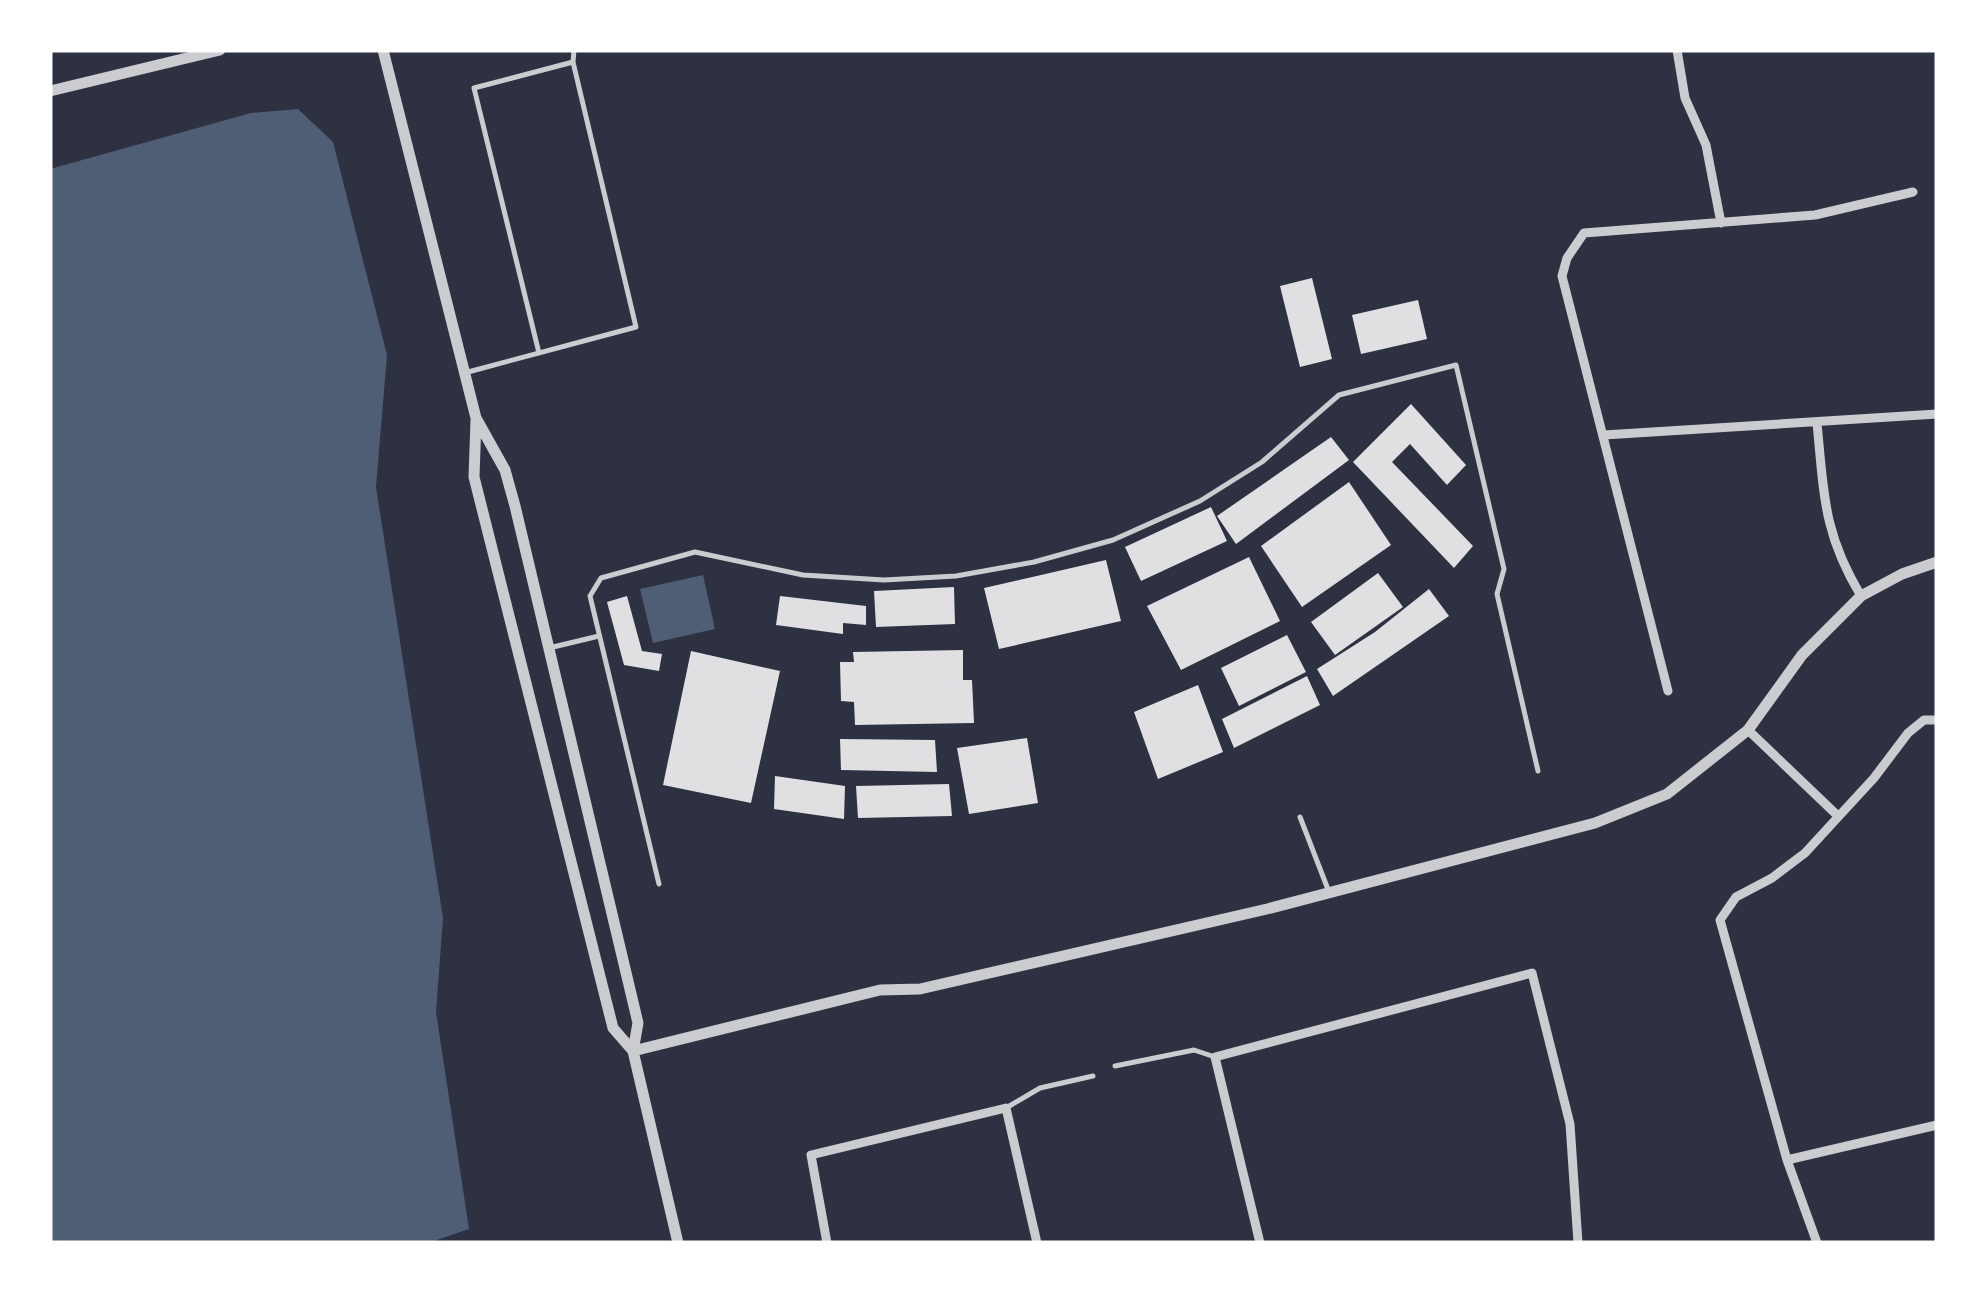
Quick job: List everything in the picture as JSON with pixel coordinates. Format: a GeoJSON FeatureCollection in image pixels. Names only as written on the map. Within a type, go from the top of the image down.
{"type":"FeatureCollection","features":[{"type":"Feature","properties":{"kind":"street"},"geometry":{"type":"LineString","coordinates":[[50,90],[220,50]]}},
{"type":"Feature","properties":{"kind":"street"},"geometry":{"type":"LineString","coordinates":[[383,50],[476,418],[474,477],[614,1028],[633,1051]]}},
{"type":"Feature","properties":{"kind":"street"},"geometry":{"type":"LineString","coordinates":[[1677,50],[1685,98],[1706,145],[1721,223]]}},
{"type":"Feature","properties":{"kind":"street"},"geometry":{"type":"LineString","coordinates":[[1668,691],[1562,276],[1567,258],[1584,233],[1815,216],[1913,192]]}},
{"type":"Feature","properties":{"kind":"street"},"geometry":{"type":"LineString","coordinates":[[1604,435],[1937,414]]}},
{"type":"Feature","properties":{"kind":"street"},"geometry":{"type":"LineString","coordinates":[[476,418],[505,470],[549,648],[638,1024],[633,1051],[678,1243]]}},
{"type":"Feature","properties":{"kind":"street"},"geometry":{"type":"LineString","coordinates":[[1816,422],[1826,520],[1842,565],[1861,596]]}},
{"type":"Feature","properties":{"kind":"street"},"geometry":{"type":"LineString","coordinates":[[633,1051],[880,990],[920,989],[1329,892],[1595,822],[1667,794],[1748,730],[1802,654],[1861,596],[1902,574],[1937,562]]}},
{"type":"Feature","properties":{"kind":"street"},"geometry":{"type":"LineString","coordinates":[[1817,1243],[1787,1160],[1720,920],[1736,897],[1772,878],[1805,853],[1874,778],[1908,733],[1924,720],[1937,720]]}},
{"type":"Feature","properties":{"kind":"street"},"geometry":{"type":"LineString","coordinates":[[1748,730],[1838,816]]}},
{"type":"Feature","properties":{"kind":"street"},"geometry":{"type":"LineString","coordinates":[[1260,1243],[1214,1058],[1532,973],[1570,1124],[1578,1243]]}},
{"type":"Feature","properties":{"kind":"street"},"geometry":{"type":"LineString","coordinates":[[827,1243],[811,1155],[1006,1108],[1037,1243]]}},
{"type":"Feature","properties":{"kind":"street"},"geometry":{"type":"LineString","coordinates":[[1787,1160],[1937,1124]]}},
{"type":"Feature","properties":{"kind":"lane"},"geometry":{"type":"LineString","coordinates":[[465,372],[636,327],[573,62],[574,50]]}},
{"type":"Feature","properties":{"kind":"lane"},"geometry":{"type":"LineString","coordinates":[[539,353],[474,88],[573,62]]}},
{"type":"Feature","properties":{"kind":"lane"},"geometry":{"type":"LineString","coordinates":[[658,884],[590,596],[602,578],[696,552],[803,575],[884,580],[967,575],[1034,562],[1113,540],[1200,500],[1262,462],[1339,395],[1456,365],[1504,569],[1496,594],[1538,771]]}},
{"type":"Feature","properties":{"kind":"lane"},"geometry":{"type":"LineString","coordinates":[[549,648],[599,636]]}},
{"type":"Feature","properties":{"kind":"lane"},"geometry":{"type":"LineString","coordinates":[[1300,816],[1329,892]]}},
{"type":"Feature","properties":{"kind":"lane"},"geometry":{"type":"LineString","coordinates":[[1115,1066],[1194,1050],[1214,1058]]}},
{"type":"Feature","properties":{"kind":"lane"},"geometry":{"type":"LineString","coordinates":[[1006,1108],[1040,1088],[1093,1076]]}},
{"type":"Feature","properties":{"kind":"water"},"geometry":{"type":"Polygon","coordinates":[[[298,109],[333,142],[387,355],[376,487],[443,918],[436,1012],[469,1229],[428,1243],[50,1243],[50,169],[251,113],[298,109]]]}},
{"type":"Feature","properties":{"kind":"water"},"geometry":{"type":"Polygon","coordinates":[[[703,575],[715,629],[653,643],[640,589],[703,575]]]}},
{"type":"Feature","properties":{"kind":"building"},"geometry":{"type":"Polygon","coordinates":[[[1312,278],[1332,359],[1300,367],[1280,286],[1312,278]]]}},
{"type":"Feature","properties":{"kind":"building"},"geometry":{"type":"Polygon","coordinates":[[[1418,300],[1427,339],[1361,354],[1352,315],[1418,300]]]}},
{"type":"Feature","properties":{"kind":"building"},"geometry":{"type":"Polygon","coordinates":[[[1411,404],[1466,465],[1447,485],[1410,444],[1392,462],[1473,546],[1454,568],[1353,462],[1411,404]]]}},
{"type":"Feature","properties":{"kind":"building"},"geometry":{"type":"Polygon","coordinates":[[[1331,437],[1349,460],[1236,544],[1217,516],[1331,437]]]}},
{"type":"Feature","properties":{"kind":"building"},"geometry":{"type":"Polygon","coordinates":[[[1349,482],[1391,545],[1302,607],[1261,546],[1349,482]]]}},
{"type":"Feature","properties":{"kind":"building"},"geometry":{"type":"Polygon","coordinates":[[[1211,507],[1227,541],[1141,581],[1125,547],[1211,507]]]}},
{"type":"Feature","properties":{"kind":"building"},"geometry":{"type":"Polygon","coordinates":[[[1249,557],[1280,621],[1181,670],[1147,606],[1249,557]]]}},
{"type":"Feature","properties":{"kind":"building"},"geometry":{"type":"Polygon","coordinates":[[[1106,560],[1121,621],[999,649],[984,588],[1106,560]]]}},
{"type":"Feature","properties":{"kind":"building"},"geometry":{"type":"Polygon","coordinates":[[[1378,573],[1403,607],[1335,655],[1311,622],[1378,573]]]}},
{"type":"Feature","properties":{"kind":"building"},"geometry":{"type":"Polygon","coordinates":[[[954,587],[955,624],[876,627],[874,591],[954,587]]]}},
{"type":"Feature","properties":{"kind":"building"},"geometry":{"type":"Polygon","coordinates":[[[1429,589],[1449,616],[1333,696],[1317,669],[1375,632],[1429,589]]]}},
{"type":"Feature","properties":{"kind":"building"},"geometry":{"type":"Polygon","coordinates":[[[627,596],[642,651],[662,654],[659,671],[624,665],[607,602],[627,596]]]}},
{"type":"Feature","properties":{"kind":"building"},"geometry":{"type":"Polygon","coordinates":[[[780,596],[866,606],[866,625],[843,623],[843,634],[776,625],[780,596]]]}},
{"type":"Feature","properties":{"kind":"building"},"geometry":{"type":"Polygon","coordinates":[[[1287,635],[1306,672],[1239,706],[1221,668],[1287,635]]]}},
{"type":"Feature","properties":{"kind":"building"},"geometry":{"type":"Polygon","coordinates":[[[963,650],[963,680],[972,680],[974,723],[855,725],[854,702],[841,701],[840,662],[854,662],[853,652],[963,650]]]}},
{"type":"Feature","properties":{"kind":"building"},"geometry":{"type":"Polygon","coordinates":[[[691,651],[780,671],[751,803],[663,785],[691,651]]]}},
{"type":"Feature","properties":{"kind":"building"},"geometry":{"type":"Polygon","coordinates":[[[1307,676],[1320,705],[1234,748],[1222,719],[1307,676]]]}},
{"type":"Feature","properties":{"kind":"building"},"geometry":{"type":"Polygon","coordinates":[[[1198,685],[1223,752],[1158,779],[1134,712],[1198,685]]]}},
{"type":"Feature","properties":{"kind":"building"},"geometry":{"type":"Polygon","coordinates":[[[1027,738],[1038,803],[969,814],[957,748],[1027,738]]]}},
{"type":"Feature","properties":{"kind":"building"},"geometry":{"type":"Polygon","coordinates":[[[840,739],[935,740],[937,772],[841,770],[840,739]]]}},
{"type":"Feature","properties":{"kind":"building"},"geometry":{"type":"Polygon","coordinates":[[[775,776],[845,786],[844,819],[774,809],[775,776]]]}},
{"type":"Feature","properties":{"kind":"building"},"geometry":{"type":"Polygon","coordinates":[[[949,784],[952,816],[858,818],[856,786],[949,784]]]}}]}
